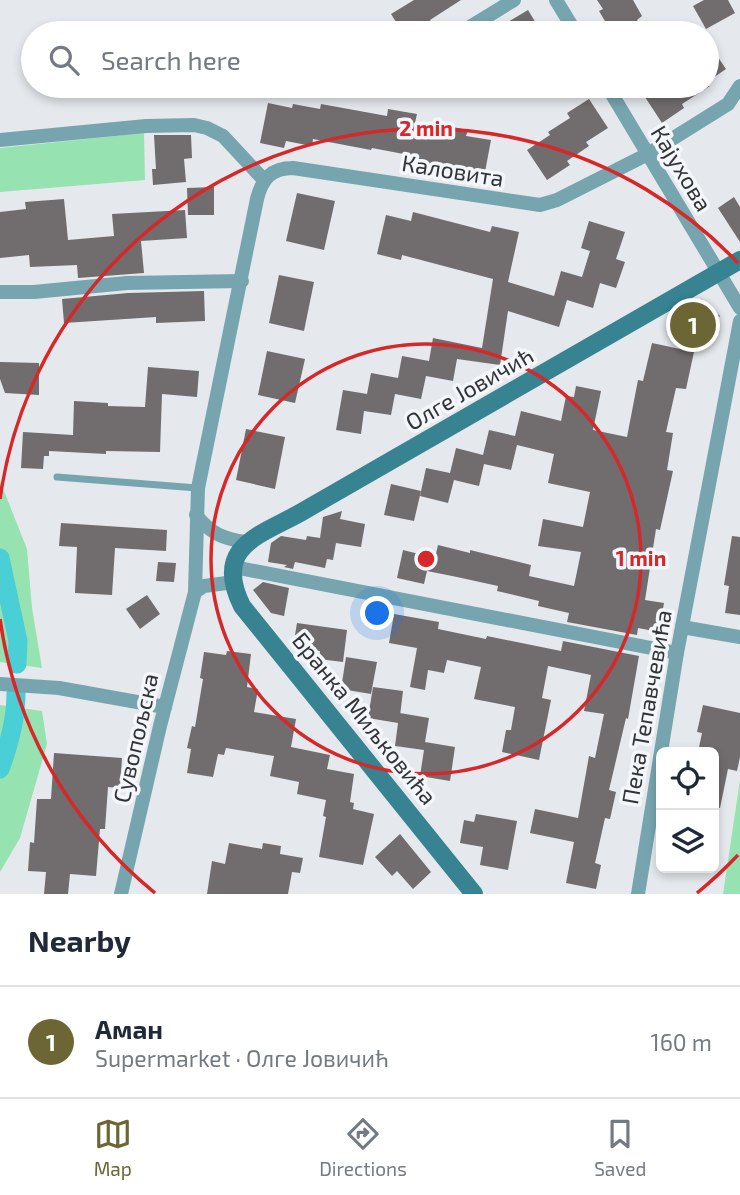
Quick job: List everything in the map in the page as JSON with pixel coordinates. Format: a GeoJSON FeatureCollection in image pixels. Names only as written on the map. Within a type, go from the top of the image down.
{"type":"FeatureCollection","features":[{"type":"Feature","properties":{"kind":"street"},"geometry":{"type":"LineString","coordinates":[[480,21],[514,0]]}},
{"type":"Feature","properties":{"kind":"street"},"geometry":{"type":"LineString","coordinates":[[556,0],[569,21]]}},
{"type":"Feature","properties":{"kind":"street","name":"Каловита"},"geometry":{"type":"LineString","coordinates":[[263,179],[276,171],[293,168],[540,205],[557,200],[648,154],[728,104],[740,86]]}},
{"type":"Feature","properties":{"kind":"street","name":"Кајухова"},"geometry":{"type":"LineString","coordinates":[[614,98],[718,273]]}},
{"type":"Feature","properties":{"kind":"street"},"geometry":{"type":"LineString","coordinates":[[0,140],[146,126],[194,125],[223,136],[263,179],[198,488],[195,592]]}},
{"type":"Feature","properties":{"kind":"street","name":"Олге Јовичић"},"geometry":{"type":"LineString","coordinates":[[246,542],[740,260]]}},
{"type":"Feature","properties":{"kind":"street"},"geometry":{"type":"LineString","coordinates":[[718,273],[740,308]]}},
{"type":"Feature","properties":{"kind":"street"},"geometry":{"type":"LineString","coordinates":[[0,292],[34,292],[127,283],[242,281]]}},
{"type":"Feature","properties":{"kind":"street","name":"Пека Тепавчевића"},"geometry":{"type":"LineString","coordinates":[[638,894],[677,653],[740,321]]}},
{"type":"Feature","properties":{"kind":"street"},"geometry":{"type":"LineString","coordinates":[[196,516],[216,535],[246,542],[237,554],[234,575]]}},
{"type":"Feature","properties":{"kind":"street"},"geometry":{"type":"LineString","coordinates":[[195,592],[234,575],[677,653]]}},
{"type":"Feature","properties":{"kind":"street","name":"Бранка Миљковића"},"geometry":{"type":"LineString","coordinates":[[234,575],[242,606],[474,894]]}},
{"type":"Feature","properties":{"kind":"street","name":"Сувопољска"},"geometry":{"type":"LineString","coordinates":[[121,894],[195,592]]}},
{"type":"Feature","properties":{"kind":"street"},"geometry":{"type":"LineString","coordinates":[[682,627],[740,637]]}},
{"type":"Feature","properties":{"kind":"street"},"geometry":{"type":"LineString","coordinates":[[0,684],[59,688],[165,707]]}},
{"type":"Feature","properties":{"kind":"lane"},"geometry":{"type":"LineString","coordinates":[[57,477],[198,488]]}},
{"type":"Feature","properties":{"kind":"green space"},"geometry":{"type":"Polygon","coordinates":[[[144,133],[145,180],[0,192],[0,148],[144,133]]]}},
{"type":"Feature","properties":{"kind":"green space"},"geometry":{"type":"Polygon","coordinates":[[[0,481],[27,549],[32,608],[42,668],[0,662],[0,481]]]}},
{"type":"Feature","properties":{"kind":"green space"},"geometry":{"type":"Polygon","coordinates":[[[0,705],[42,711],[47,744],[20,838],[0,872],[0,705]]]}},
{"type":"Feature","properties":{"kind":"green space"},"geometry":{"type":"Polygon","coordinates":[[[740,780],[740,894],[723,894],[740,780]]]}},
{"type":"Feature","properties":{"kind":"building"},"geometry":{"type":"Polygon","coordinates":[[[414,0],[461,0],[431,21],[395,21],[391,14],[414,0]]]}},
{"type":"Feature","properties":{"kind":"building"},"geometry":{"type":"Polygon","coordinates":[[[597,0],[633,0],[642,16],[638,21],[605,21],[599,11],[603,9],[597,0]]]}},
{"type":"Feature","properties":{"kind":"building"},"geometry":{"type":"Polygon","coordinates":[[[704,0],[728,0],[735,13],[719,22],[701,21],[693,6],[704,0]]]}},
{"type":"Feature","properties":{"kind":"building"},"geometry":{"type":"Polygon","coordinates":[[[528,10],[535,21],[510,21],[528,10]]]}},
{"type":"Feature","properties":{"kind":"building"},"geometry":{"type":"Polygon","coordinates":[[[719,59],[726,69],[719,74],[719,59]]]}},
{"type":"Feature","properties":{"kind":"building"},"geometry":{"type":"Polygon","coordinates":[[[646,98],[691,98],[682,104],[684,108],[662,123],[646,98]]]}},
{"type":"Feature","properties":{"kind":"building"},"geometry":{"type":"Polygon","coordinates":[[[589,99],[608,128],[586,142],[589,146],[567,161],[570,165],[547,180],[527,150],[570,118],[567,113],[589,99]]]}},
{"type":"Feature","properties":{"kind":"building"},"geometry":{"type":"Polygon","coordinates":[[[268,103],[292,108],[293,104],[320,109],[321,104],[387,116],[388,109],[417,114],[415,123],[441,129],[442,125],[468,130],[466,136],[491,140],[485,172],[435,162],[434,165],[408,160],[409,155],[313,139],[312,146],[286,141],[284,148],[260,143],[268,103]]]}},
{"type":"Feature","properties":{"kind":"building"},"geometry":{"type":"Polygon","coordinates":[[[154,135],[191,135],[192,158],[184,159],[186,182],[153,185],[152,169],[156,169],[154,135]]]}},
{"type":"Feature","properties":{"kind":"building"},"geometry":{"type":"Polygon","coordinates":[[[214,187],[214,215],[188,215],[187,188],[214,187]]]}},
{"type":"Feature","properties":{"kind":"building"},"geometry":{"type":"Polygon","coordinates":[[[297,193],[335,201],[324,250],[286,241],[297,193]]]}},
{"type":"Feature","properties":{"kind":"building"},"geometry":{"type":"Polygon","coordinates":[[[734,197],[740,207],[740,242],[718,208],[734,197]]]}},
{"type":"Feature","properties":{"kind":"building"},"geometry":{"type":"Polygon","coordinates":[[[64,199],[68,240],[114,236],[112,214],[185,210],[187,238],[141,241],[144,273],[78,278],[77,265],[30,267],[29,255],[0,258],[0,212],[26,209],[25,202],[64,199]]]}},
{"type":"Feature","properties":{"kind":"building"},"geometry":{"type":"Polygon","coordinates":[[[413,212],[490,232],[492,226],[519,232],[508,282],[554,296],[561,271],[582,277],[590,251],[581,248],[589,221],[625,232],[616,259],[625,262],[616,288],[600,283],[593,308],[567,300],[559,327],[508,311],[500,365],[457,359],[453,381],[426,376],[421,399],[395,394],[391,415],[364,411],[361,434],[336,430],[343,390],[367,394],[371,373],[398,378],[402,356],[429,361],[433,338],[482,348],[493,279],[402,255],[401,260],[377,254],[386,215],[411,221],[413,212]]]}},
{"type":"Feature","properties":{"kind":"building"},"geometry":{"type":"Polygon","coordinates":[[[279,275],[314,282],[304,331],[269,323],[279,275]]]}},
{"type":"Feature","properties":{"kind":"building"},"geometry":{"type":"Polygon","coordinates":[[[204,291],[205,321],[156,323],[156,317],[64,323],[62,299],[128,293],[204,291]]]}},
{"type":"Feature","properties":{"kind":"building"},"geometry":{"type":"Polygon","coordinates":[[[701,299],[720,316],[709,328],[715,334],[700,350],[671,323],[684,309],[688,313],[701,299]]]}},
{"type":"Feature","properties":{"kind":"building"},"geometry":{"type":"Polygon","coordinates":[[[652,343],[694,352],[686,389],[676,388],[666,432],[673,433],[667,470],[673,471],[660,530],[656,529],[645,600],[664,603],[659,632],[638,628],[637,635],[567,622],[569,613],[538,606],[539,601],[497,591],[498,586],[457,577],[427,571],[424,584],[397,578],[403,550],[435,558],[438,545],[531,565],[529,576],[574,586],[581,552],[538,546],[543,519],[583,527],[590,492],[548,483],[554,454],[517,445],[511,470],[484,464],[479,486],[454,480],[448,503],[420,496],[426,468],[450,473],[456,448],[483,455],[489,430],[515,436],[521,411],[561,421],[566,396],[574,397],[576,386],[601,391],[593,430],[627,437],[638,380],[643,381],[652,343]]]}},
{"type":"Feature","properties":{"kind":"building"},"geometry":{"type":"Polygon","coordinates":[[[267,351],[305,359],[295,403],[258,395],[267,351]]]}},
{"type":"Feature","properties":{"kind":"building"},"geometry":{"type":"Polygon","coordinates":[[[0,362],[39,363],[39,395],[5,393],[0,379],[0,362]]]}},
{"type":"Feature","properties":{"kind":"building"},"geometry":{"type":"Polygon","coordinates":[[[148,367],[199,371],[197,397],[162,394],[160,452],[106,451],[106,454],[49,451],[49,456],[44,456],[43,469],[21,468],[23,432],[73,435],[74,401],[108,403],[108,406],[145,407],[148,367]]]}},
{"type":"Feature","properties":{"kind":"building"},"geometry":{"type":"Polygon","coordinates":[[[246,429],[285,437],[275,489],[236,480],[246,429]]]}},
{"type":"Feature","properties":{"kind":"building"},"geometry":{"type":"Polygon","coordinates":[[[391,484],[421,491],[414,521],[384,515],[391,484]]]}},
{"type":"Feature","properties":{"kind":"building"},"geometry":{"type":"Polygon","coordinates":[[[342,511],[340,519],[365,524],[361,547],[336,543],[333,560],[327,559],[325,568],[295,562],[293,569],[284,567],[287,565],[268,562],[271,543],[281,536],[306,540],[307,536],[320,538],[323,517],[342,511]]]}},
{"type":"Feature","properties":{"kind":"building"},"geometry":{"type":"Polygon","coordinates":[[[61,523],[167,530],[166,551],[115,548],[112,595],[75,593],[77,547],[59,546],[61,523]]]}},
{"type":"Feature","properties":{"kind":"building"},"geometry":{"type":"Polygon","coordinates":[[[732,536],[740,537],[740,615],[725,613],[729,586],[724,585],[732,536]]]}},
{"type":"Feature","properties":{"kind":"building"},"geometry":{"type":"Polygon","coordinates":[[[158,562],[176,563],[174,582],[156,581],[158,562]]]}},
{"type":"Feature","properties":{"kind":"building"},"geometry":{"type":"Polygon","coordinates":[[[263,582],[289,588],[284,616],[271,613],[253,590],[263,582]]]}},
{"type":"Feature","properties":{"kind":"building"},"geometry":{"type":"Polygon","coordinates":[[[147,595],[160,614],[140,629],[126,609],[147,595]]]}},
{"type":"Feature","properties":{"kind":"building"},"geometry":{"type":"Polygon","coordinates":[[[394,614],[439,622],[438,629],[486,639],[487,636],[561,651],[563,641],[639,656],[628,719],[626,718],[609,790],[616,792],[610,819],[605,818],[595,863],[601,865],[596,889],[566,883],[574,842],[530,833],[535,809],[578,818],[589,756],[595,758],[604,714],[584,711],[591,675],[548,666],[542,698],[551,700],[539,760],[502,752],[506,730],[511,730],[515,707],[474,699],[481,667],[447,660],[444,673],[428,670],[425,690],[410,687],[417,648],[389,643],[394,614]]]}},
{"type":"Feature","properties":{"kind":"building"},"geometry":{"type":"Polygon","coordinates":[[[297,623],[347,630],[343,662],[319,659],[320,651],[293,647],[297,623]]]}},
{"type":"Feature","properties":{"kind":"building"},"geometry":{"type":"Polygon","coordinates":[[[227,651],[251,654],[247,687],[258,689],[254,712],[296,719],[291,747],[330,755],[327,769],[354,774],[350,802],[354,803],[353,809],[374,814],[363,865],[319,857],[326,800],[297,794],[299,782],[270,776],[274,756],[226,748],[224,755],[218,754],[213,777],[187,773],[191,749],[187,748],[192,726],[195,727],[203,679],[200,678],[204,652],[226,655],[227,651]]]}},
{"type":"Feature","properties":{"kind":"building"},"geometry":{"type":"Polygon","coordinates":[[[346,657],[377,662],[371,694],[341,689],[346,657]]]}},
{"type":"Feature","properties":{"kind":"building"},"geometry":{"type":"Polygon","coordinates":[[[373,687],[403,691],[400,713],[429,718],[425,742],[455,747],[450,781],[420,776],[424,750],[395,746],[398,723],[368,718],[373,687]]]}},
{"type":"Feature","properties":{"kind":"building"},"geometry":{"type":"Polygon","coordinates":[[[703,705],[740,713],[740,757],[737,771],[728,769],[720,808],[719,747],[699,747],[702,733],[697,732],[703,705]]]}},
{"type":"Feature","properties":{"kind":"building"},"geometry":{"type":"Polygon","coordinates":[[[54,753],[122,758],[120,788],[108,787],[105,829],[100,829],[96,876],[70,874],[68,894],[44,894],[46,872],[28,871],[30,842],[34,843],[37,799],[51,799],[54,753]]]}},
{"type":"Feature","properties":{"kind":"building"},"geometry":{"type":"Polygon","coordinates":[[[476,814],[517,821],[508,870],[480,865],[483,847],[460,843],[464,820],[474,822],[476,814]]]}},
{"type":"Feature","properties":{"kind":"building"},"geometry":{"type":"Polygon","coordinates":[[[400,834],[431,872],[413,889],[397,871],[392,876],[375,857],[400,834]]]}},
{"type":"Feature","properties":{"kind":"building"},"geometry":{"type":"Polygon","coordinates":[[[229,843],[262,849],[263,843],[281,846],[280,854],[303,858],[300,873],[292,872],[288,894],[207,894],[212,861],[225,864],[229,843]]]}},
{"type":"Feature","properties":{"kind":"waterway","name":"Каловита"},"geometry":{"type":"LineString","coordinates":[[0,558],[18,641],[17,664]]}},
{"type":"Feature","properties":{"kind":"waterway","name":"Каловита"},"geometry":{"type":"LineString","coordinates":[[0,769],[11,732],[16,693]]}},
{"type":"Feature","properties":{"kind":"place","name":"Аман"},"geometry":{"type":"Point","coordinates":[693,325]}}]}
